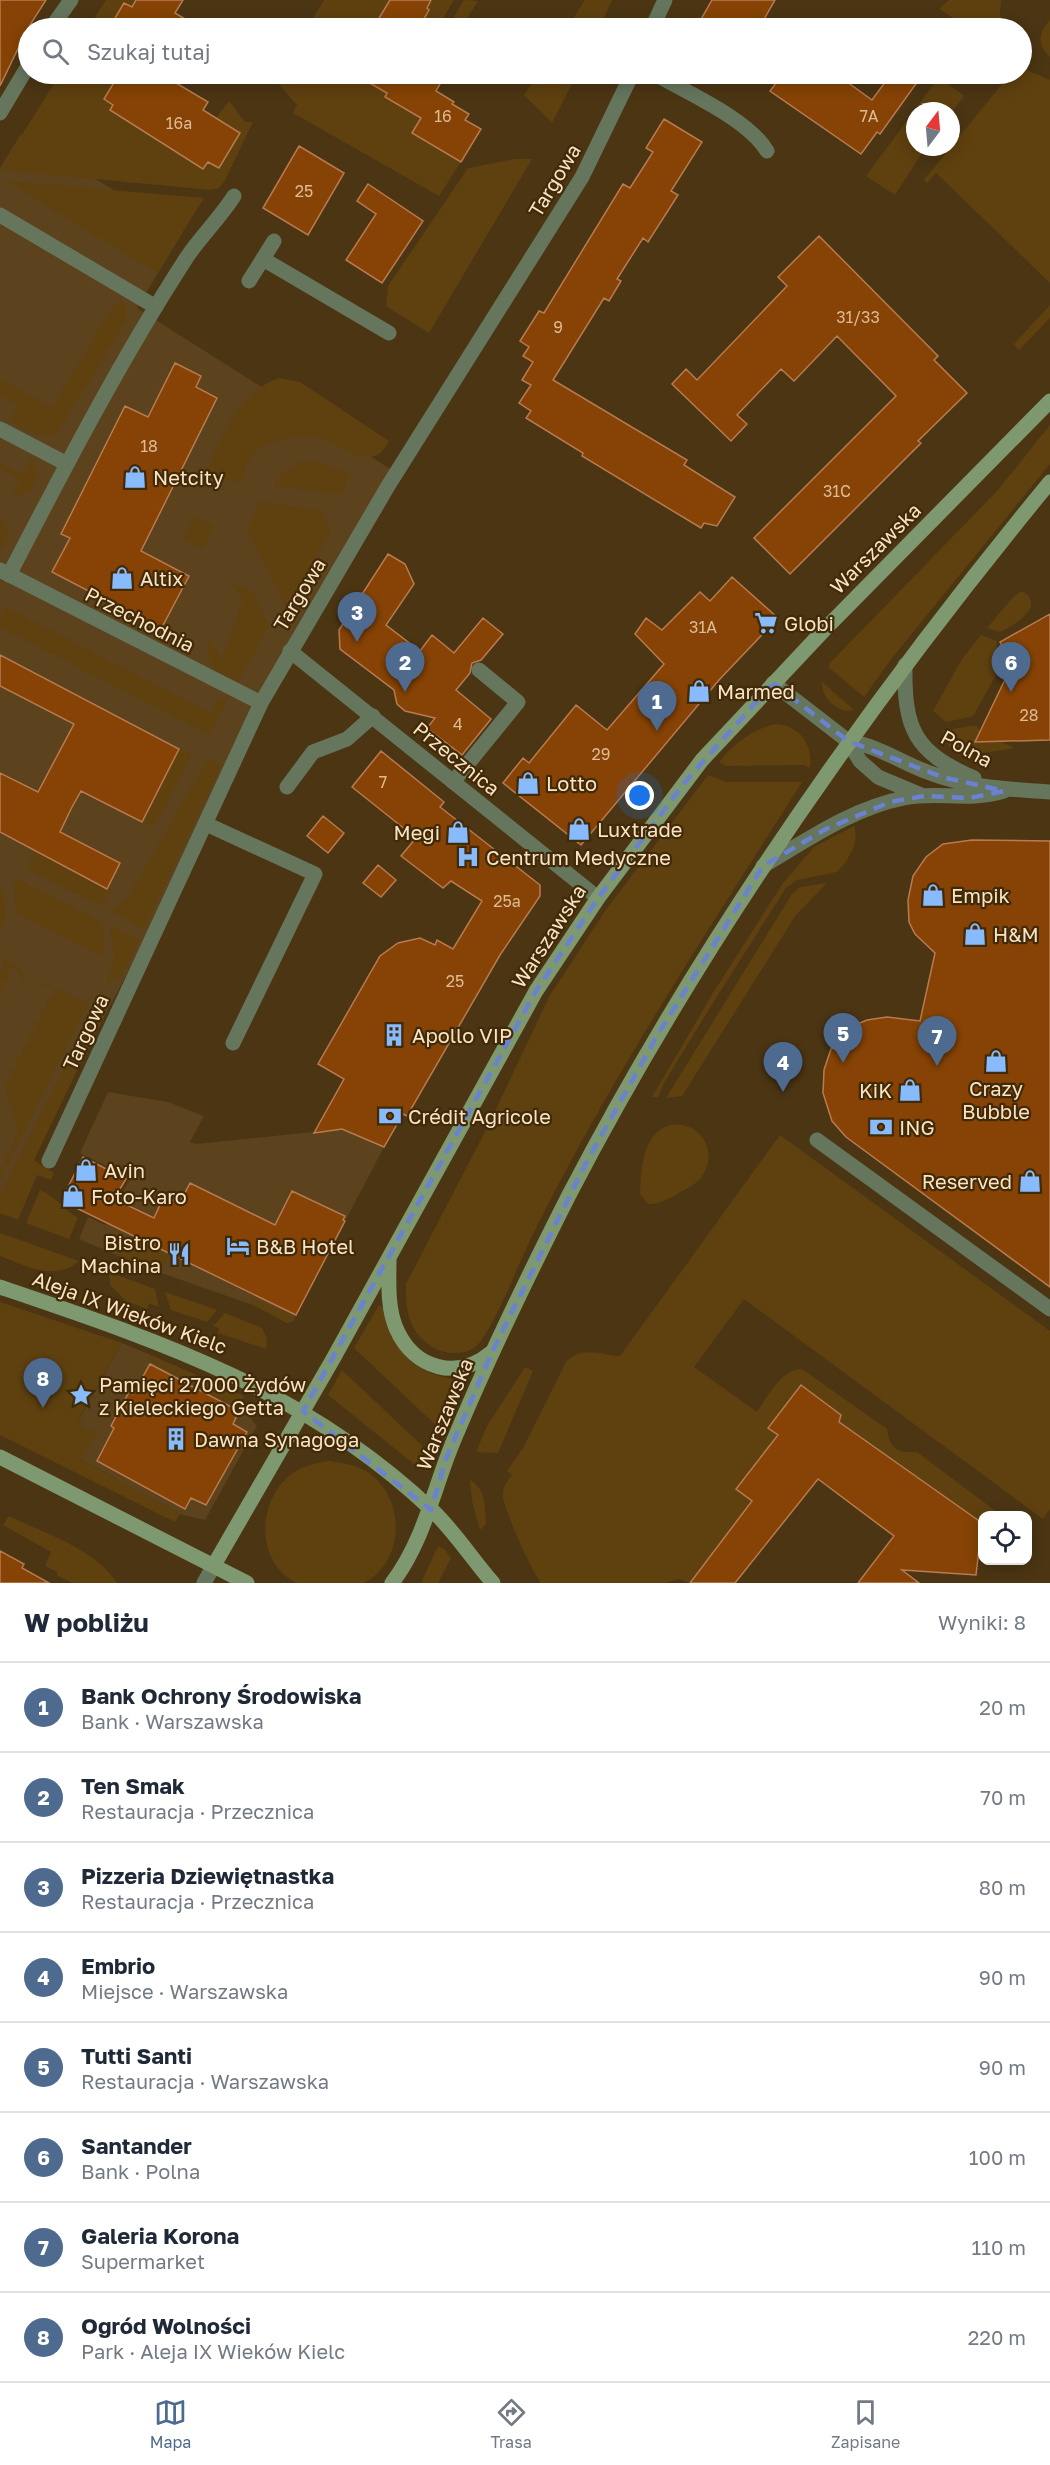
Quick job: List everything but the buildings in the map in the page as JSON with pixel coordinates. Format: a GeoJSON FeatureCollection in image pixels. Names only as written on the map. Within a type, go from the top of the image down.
{"type":"FeatureCollection","features":[{"type":"Feature","properties":{"kind":"main road","name":"Warszawska"},"geometry":{"type":"LineString","coordinates":[[214,1565],[303,1411],[536,991],[598,898],[702,760],[773,683],[1050,401]]}},
{"type":"Feature","properties":{"kind":"main road","name":"Warszawska"},"geometry":{"type":"LineString","coordinates":[[392,1583],[403,1568],[431,1510],[446,1459],[492,1352],[538,1254],[620,1099],[763,866],[848,741],[977,570],[1050,482]]}},
{"type":"Feature","properties":{"kind":"main road"},"geometry":{"type":"LineString","coordinates":[[389,1256],[389,1292],[393,1317],[396,1328],[411,1350],[429,1364],[452,1370],[471,1367],[492,1352]]}},
{"type":"Feature","properties":{"kind":"main road","name":"Aleja IX Wieków Kielc"},"geometry":{"type":"LineString","coordinates":[[0,1287],[175,1348],[240,1377],[303,1411],[353,1446],[431,1510],[493,1583]]}},
{"type":"Feature","properties":{"kind":"main road"},"geometry":{"type":"LineString","coordinates":[[0,1456],[247,1583]]}},
{"type":"Feature","properties":{"kind":"street"},"geometry":{"type":"LineString","coordinates":[[58,18],[71,0]]}},
{"type":"Feature","properties":{"kind":"street"},"geometry":{"type":"LineString","coordinates":[[657,18],[665,0]]}},
{"type":"Feature","properties":{"kind":"street"},"geometry":{"type":"LineString","coordinates":[[0,113],[18,83]]}},
{"type":"Feature","properties":{"kind":"street","name":"Targowa"},"geometry":{"type":"LineString","coordinates":[[49,1161],[261,703],[388,486],[573,191],[594,155],[627,84]]}},
{"type":"Feature","properties":{"kind":"street"},"geometry":{"type":"LineString","coordinates":[[672,84],[737,123],[757,139],[767,152]]}},
{"type":"Feature","properties":{"kind":"street"},"geometry":{"type":"LineString","coordinates":[[5,573],[156,307],[193,248],[234,196]]}},
{"type":"Feature","properties":{"kind":"street"},"geometry":{"type":"LineString","coordinates":[[0,215],[156,307]]}},
{"type":"Feature","properties":{"kind":"street"},"geometry":{"type":"LineString","coordinates":[[249,281],[274,241]]}},
{"type":"Feature","properties":{"kind":"street"},"geometry":{"type":"LineString","coordinates":[[263,259],[388,333]]}},
{"type":"Feature","properties":{"kind":"street"},"geometry":{"type":"LineString","coordinates":[[0,429],[67,464]]}},
{"type":"Feature","properties":{"kind":"street","name":"Przechodnia"},"geometry":{"type":"LineString","coordinates":[[5,573],[261,703]]}},
{"type":"Feature","properties":{"kind":"street","name":"Przecznica"},"geometry":{"type":"LineString","coordinates":[[290,651],[598,898]]}},
{"type":"Feature","properties":{"kind":"street","name":"Polna"},"geometry":{"type":"LineString","coordinates":[[904,665],[909,715],[925,750],[943,763],[1004,790]]}},
{"type":"Feature","properties":{"kind":"street"},"geometry":{"type":"LineString","coordinates":[[453,782],[518,702],[478,670]]}},
{"type":"Feature","properties":{"kind":"street","name":"Polna"},"geometry":{"type":"LineString","coordinates":[[773,683],[848,741],[860,761],[878,777],[924,796]]}},
{"type":"Feature","properties":{"kind":"street"},"geometry":{"type":"LineString","coordinates":[[287,787],[313,752],[347,740],[373,716]]}},
{"type":"Feature","properties":{"kind":"street","name":"Polna"},"geometry":{"type":"LineString","coordinates":[[848,741],[878,748],[942,777],[1004,790],[1050,792]]}},
{"type":"Feature","properties":{"kind":"street","name":"Polna"},"geometry":{"type":"LineString","coordinates":[[763,866],[826,829],[890,802],[924,796],[970,798],[1004,790]]}},
{"type":"Feature","properties":{"kind":"street"},"geometry":{"type":"LineString","coordinates":[[206,824],[315,874],[233,1043]]}},
{"type":"Feature","properties":{"kind":"street"},"geometry":{"type":"LineString","coordinates":[[817,1140],[1050,1309]]}},
{"type":"Feature","properties":{"kind":"street","name":"Warszawska"},"geometry":{"type":"LineString","coordinates":[[204,1583],[214,1565]]}},
{"type":"Feature","properties":{"kind":"highlighted area"},"geometry":{"type":"Polygon","coordinates":[[[773,683],[848,741],[942,777],[1004,791],[970,798],[924,796],[890,802],[826,829],[763,866],[658,1034],[586,1163],[492,1352],[446,1459],[431,1510],[303,1411],[536,991],[598,898],[685,782],[773,683]]]}},
{"type":"Feature","properties":{"kind":"shaded area"},"geometry":{"type":"Polygon","coordinates":[[[106,0],[136,0],[132,7],[124,3],[115,18],[94,18],[106,0]]]}},
{"type":"Feature","properties":{"kind":"shaded area"},"geometry":{"type":"Polygon","coordinates":[[[324,0],[390,0],[379,18],[313,18],[324,0]]]}},
{"type":"Feature","properties":{"kind":"shaded area"},"geometry":{"type":"Polygon","coordinates":[[[431,0],[454,0],[443,18],[424,18],[431,0]]]}},
{"type":"Feature","properties":{"kind":"shaded area"},"geometry":{"type":"Polygon","coordinates":[[[464,0],[478,1],[467,18],[453,18],[464,0]]]}},
{"type":"Feature","properties":{"kind":"shaded area"},"geometry":{"type":"Polygon","coordinates":[[[585,0],[612,0],[604,18],[573,18],[585,0]]]}},
{"type":"Feature","properties":{"kind":"shaded area"},"geometry":{"type":"Polygon","coordinates":[[[949,0],[1001,0],[1001,18],[953,18],[939,9],[949,0]]]}},
{"type":"Feature","properties":{"kind":"shaded area"},"geometry":{"type":"Polygon","coordinates":[[[1050,20],[1050,57],[1041,43],[1041,34],[1050,20]]]}},
{"type":"Feature","properties":{"kind":"shaded area"},"geometry":{"type":"Polygon","coordinates":[[[1032,72],[1050,80],[1050,283],[936,173],[927,183],[924,180],[943,156],[960,156],[960,136],[1002,84],[1032,84],[1032,72]]]}},
{"type":"Feature","properties":{"kind":"shaded area"},"geometry":{"type":"Polygon","coordinates":[[[54,84],[112,85],[104,99],[178,143],[174,151],[203,169],[208,162],[219,168],[240,133],[216,118],[229,101],[245,122],[253,122],[224,182],[219,188],[211,190],[0,170],[54,84]]]}},
{"type":"Feature","properties":{"kind":"shaded area"},"geometry":{"type":"Polygon","coordinates":[[[279,84],[373,84],[387,93],[385,97],[421,118],[413,133],[461,162],[439,196],[293,113],[297,105],[279,84]]]}},
{"type":"Feature","properties":{"kind":"shaded area"},"geometry":{"type":"Polygon","coordinates":[[[531,84],[572,84],[552,123],[524,95],[531,84]]]}},
{"type":"Feature","properties":{"kind":"shaded area"},"geometry":{"type":"Polygon","coordinates":[[[934,84],[948,84],[964,96],[959,102],[921,102],[934,84]]]}},
{"type":"Feature","properties":{"kind":"shaded area"},"geometry":{"type":"Polygon","coordinates":[[[906,122],[906,156],[920,156],[895,195],[866,176],[906,122]]]}},
{"type":"Feature","properties":{"kind":"shaded area"},"geometry":{"type":"Polygon","coordinates":[[[21,134],[183,232],[137,308],[392,470],[265,705],[247,746],[0,1215],[0,168],[21,134]]]}},
{"type":"Feature","properties":{"kind":"shaded area"},"geometry":{"type":"Polygon","coordinates":[[[515,159],[532,159],[429,333],[386,306],[388,286],[468,168],[515,159]]]}},
{"type":"Feature","properties":{"kind":"shaded area"},"geometry":{"type":"Polygon","coordinates":[[[6,181],[204,198],[157,273],[6,181]]]}},
{"type":"Feature","properties":{"kind":"shaded area"},"geometry":{"type":"Polygon","coordinates":[[[120,300],[127,308],[126,322],[57,433],[39,435],[10,421],[18,405],[0,396],[0,378],[52,408],[107,315],[120,300]]]}},
{"type":"Feature","properties":{"kind":"shaded area"},"geometry":{"type":"Polygon","coordinates":[[[1050,305],[1050,318],[1019,350],[1014,344],[1050,305]]]}},
{"type":"Feature","properties":{"kind":"shaded area"},"geometry":{"type":"Polygon","coordinates":[[[279,378],[300,382],[389,441],[378,454],[368,457],[352,453],[325,440],[296,437],[276,441],[258,450],[246,466],[242,482],[204,476],[224,432],[241,405],[251,394],[279,378]]]}},
{"type":"Feature","properties":{"kind":"shaded area"},"geometry":{"type":"Polygon","coordinates":[[[1050,425],[1050,464],[892,658],[864,697],[828,667],[830,663],[998,490],[1050,425]]]}},
{"type":"Feature","properties":{"kind":"shaded area"},"geometry":{"type":"Polygon","coordinates":[[[31,459],[37,472],[35,484],[27,492],[13,496],[19,479],[0,468],[0,462],[22,474],[31,459]]]}},
{"type":"Feature","properties":{"kind":"shaded area"},"geometry":{"type":"Polygon","coordinates":[[[308,460],[349,474],[342,495],[273,485],[288,469],[308,460]]]}},
{"type":"Feature","properties":{"kind":"shaded area"},"geometry":{"type":"Polygon","coordinates":[[[259,502],[322,510],[330,533],[286,607],[247,531],[259,502]]]}},
{"type":"Feature","properties":{"kind":"shaded area"},"geometry":{"type":"Polygon","coordinates":[[[193,516],[214,525],[204,549],[183,540],[193,516]]]}},
{"type":"Feature","properties":{"kind":"shaded area"},"geometry":{"type":"Polygon","coordinates":[[[2,517],[7,526],[8,537],[0,549],[0,521],[2,517]]]}},
{"type":"Feature","properties":{"kind":"shaded area"},"geometry":{"type":"Polygon","coordinates":[[[229,581],[252,591],[269,625],[237,684],[218,672],[210,662],[208,655],[208,639],[222,658],[244,599],[229,581]]]}},
{"type":"Feature","properties":{"kind":"shaded area"},"geometry":{"type":"Polygon","coordinates":[[[1022,591],[1031,602],[1026,614],[1000,632],[987,628],[1014,596],[1022,591]]]}},
{"type":"Feature","properties":{"kind":"shaded area"},"geometry":{"type":"Polygon","coordinates":[[[5,607],[211,713],[219,698],[226,702],[209,735],[0,627],[0,617],[5,607]]]}},
{"type":"Feature","properties":{"kind":"shaded area"},"geometry":{"type":"Polygon","coordinates":[[[981,635],[997,641],[996,656],[1002,664],[975,713],[971,717],[946,722],[933,711],[962,659],[981,635]]]}},
{"type":"Feature","properties":{"kind":"shaded area"},"geometry":{"type":"Polygon","coordinates":[[[822,682],[854,710],[845,711],[832,704],[824,692],[822,682]]]}},
{"type":"Feature","properties":{"kind":"shaded area"},"geometry":{"type":"Polygon","coordinates":[[[776,724],[792,728],[803,738],[809,751],[810,768],[804,765],[726,766],[719,762],[744,738],[776,724]]]}},
{"type":"Feature","properties":{"kind":"shaded area"},"geometry":{"type":"Polygon","coordinates":[[[977,726],[980,731],[975,742],[999,741],[1015,748],[972,753],[951,748],[945,741],[943,731],[977,726]]]}},
{"type":"Feature","properties":{"kind":"shaded area"},"geometry":{"type":"Polygon","coordinates":[[[179,749],[192,754],[154,828],[142,822],[179,749]]]}},
{"type":"Feature","properties":{"kind":"shaded area"},"geometry":{"type":"Polygon","coordinates":[[[212,759],[219,762],[220,768],[144,929],[111,911],[129,896],[207,760],[212,759]]]}},
{"type":"Feature","properties":{"kind":"shaded area"},"geometry":{"type":"Polygon","coordinates":[[[708,775],[726,782],[802,782],[696,949],[595,1118],[533,1234],[482,1340],[466,1352],[446,1352],[437,1349],[428,1344],[414,1329],[407,1307],[406,1284],[489,1124],[549,997],[605,911],[708,775]]]}},
{"type":"Feature","properties":{"kind":"shaded area"},"geometry":{"type":"Polygon","coordinates":[[[854,826],[856,838],[852,850],[846,862],[837,872],[797,880],[786,888],[665,1081],[658,1097],[652,1097],[713,993],[783,883],[814,847],[854,826]]]}},
{"type":"Feature","properties":{"kind":"shaded area"},"geometry":{"type":"Polygon","coordinates":[[[36,850],[112,890],[100,906],[27,869],[36,850]]]}},
{"type":"Feature","properties":{"kind":"shaded area"},"geometry":{"type":"Polygon","coordinates":[[[15,878],[102,922],[105,953],[102,956],[16,913],[15,878]]]}},
{"type":"Feature","properties":{"kind":"shaded area"},"geometry":{"type":"Polygon","coordinates":[[[827,883],[796,915],[682,1096],[666,1098],[792,894],[800,887],[827,883]]]}},
{"type":"Feature","properties":{"kind":"shaded area"},"geometry":{"type":"Polygon","coordinates":[[[0,889],[3,890],[6,916],[0,928],[0,889]]]}},
{"type":"Feature","properties":{"kind":"shaded area"},"geometry":{"type":"Polygon","coordinates":[[[111,926],[140,941],[120,978],[106,984],[114,958],[111,926]]]}},
{"type":"Feature","properties":{"kind":"shaded area"},"geometry":{"type":"Polygon","coordinates":[[[0,957],[20,968],[24,974],[22,982],[16,967],[7,970],[9,980],[1,983],[3,993],[0,994],[0,971],[4,969],[0,957]]]}},
{"type":"Feature","properties":{"kind":"shaded area"},"geometry":{"type":"Polygon","coordinates":[[[42,984],[48,984],[88,1004],[0,1179],[0,1167],[6,1165],[4,1157],[11,1154],[9,1146],[15,1144],[13,1135],[19,1133],[4,1083],[12,1080],[9,1071],[17,1068],[15,1059],[24,1056],[21,1047],[30,1043],[27,1035],[36,1031],[33,1023],[42,1020],[39,1011],[48,1007],[45,998],[54,996],[51,986],[36,988],[42,984]]]}},
{"type":"Feature","properties":{"kind":"shaded area"},"geometry":{"type":"Polygon","coordinates":[[[95,1007],[100,1012],[100,1023],[34,1160],[54,1173],[51,1180],[37,1175],[18,1220],[0,1213],[0,1195],[95,1007]]]}},
{"type":"Feature","properties":{"kind":"shaded area"},"geometry":{"type":"Polygon","coordinates":[[[108,1092],[168,1102],[204,1116],[190,1142],[196,1144],[342,1129],[384,1147],[293,1321],[287,1323],[261,1308],[147,1268],[79,1239],[88,1217],[105,1225],[130,1178],[80,1153],[108,1092]]]}},
{"type":"Feature","properties":{"kind":"shaded area"},"geometry":{"type":"Polygon","coordinates":[[[670,1125],[689,1127],[697,1131],[707,1146],[708,1164],[702,1177],[693,1185],[664,1201],[648,1204],[640,1194],[645,1154],[654,1136],[661,1129],[670,1125]]]}},
{"type":"Feature","properties":{"kind":"shaded area"},"geometry":{"type":"Polygon","coordinates":[[[780,1135],[1050,1331],[1050,1509],[1043,1519],[744,1299],[694,1367],[757,1412],[781,1378],[794,1370],[802,1369],[887,1429],[890,1441],[900,1451],[917,1452],[996,1511],[978,1511],[978,1520],[839,1422],[841,1415],[801,1385],[769,1427],[778,1435],[737,1489],[752,1501],[690,1583],[679,1579],[665,1583],[541,1583],[519,1541],[504,1503],[503,1490],[512,1475],[507,1471],[523,1448],[566,1362],[585,1352],[620,1356],[780,1135]]]}},
{"type":"Feature","properties":{"kind":"shaded area"},"geometry":{"type":"Polygon","coordinates":[[[40,1190],[78,1218],[69,1239],[26,1223],[40,1190]]]}},
{"type":"Feature","properties":{"kind":"shaded area"},"geometry":{"type":"Polygon","coordinates":[[[0,1233],[79,1261],[60,1270],[30,1268],[0,1256],[0,1233]]]}},
{"type":"Feature","properties":{"kind":"shaded area"},"geometry":{"type":"Polygon","coordinates":[[[128,1237],[169,1256],[164,1265],[149,1269],[119,1256],[128,1237]]]}},
{"type":"Feature","properties":{"kind":"shaded area"},"geometry":{"type":"Polygon","coordinates":[[[109,1272],[155,1289],[159,1307],[149,1303],[147,1309],[126,1301],[110,1285],[109,1272]]]}},
{"type":"Feature","properties":{"kind":"shaded area"},"geometry":{"type":"Polygon","coordinates":[[[165,1292],[217,1310],[207,1322],[171,1310],[165,1292]]]}},
{"type":"Feature","properties":{"kind":"shaded area"},"geometry":{"type":"Polygon","coordinates":[[[253,1297],[295,1318],[287,1323],[251,1304],[253,1297]]]}},
{"type":"Feature","properties":{"kind":"shaded area"},"geometry":{"type":"Polygon","coordinates":[[[0,1302],[122,1343],[77,1422],[97,1434],[82,1460],[180,1514],[175,1522],[0,1435],[0,1302]]]}},
{"type":"Feature","properties":{"kind":"shaded area"},"geometry":{"type":"Polygon","coordinates":[[[379,1305],[383,1308],[393,1338],[410,1360],[435,1375],[465,1380],[443,1432],[354,1348],[379,1305]]]}},
{"type":"Feature","properties":{"kind":"shaded area"},"geometry":{"type":"Polygon","coordinates":[[[225,1313],[262,1328],[267,1339],[266,1349],[218,1333],[219,1328],[213,1326],[225,1313]]]}},
{"type":"Feature","properties":{"kind":"shaded area","name":"Dawna Synagoga"},"geometry":{"type":"Polygon","coordinates":[[[122,1343],[151,1355],[149,1360],[246,1412],[257,1426],[205,1520],[180,1514],[82,1460],[77,1423],[122,1343]]]}},
{"type":"Feature","properties":{"kind":"shaded area"},"geometry":{"type":"Polygon","coordinates":[[[151,1355],[244,1396],[240,1403],[248,1407],[246,1412],[149,1360],[151,1355]]]}},
{"type":"Feature","properties":{"kind":"shaded area"},"geometry":{"type":"Polygon","coordinates":[[[525,1367],[533,1371],[498,1453],[476,1452],[487,1426],[525,1367]]]}},
{"type":"Feature","properties":{"kind":"shaded area"},"geometry":{"type":"Polygon","coordinates":[[[342,1370],[433,1456],[427,1467],[419,1468],[328,1395],[342,1370]]]}},
{"type":"Feature","properties":{"kind":"shaded area"},"geometry":{"type":"Polygon","coordinates":[[[329,1461],[355,1466],[369,1473],[390,1498],[396,1530],[393,1546],[378,1573],[364,1583],[297,1583],[283,1574],[268,1547],[265,1532],[267,1516],[271,1500],[279,1487],[299,1469],[329,1461]]]}},
{"type":"Feature","properties":{"kind":"shaded area"},"geometry":{"type":"Polygon","coordinates":[[[470,1480],[479,1488],[484,1499],[486,1524],[480,1530],[472,1501],[470,1480]]]}},
{"type":"Feature","properties":{"kind":"shaded area"},"geometry":{"type":"Polygon","coordinates":[[[9,1516],[83,1551],[108,1571],[117,1583],[72,1583],[57,1575],[57,1572],[45,1566],[51,1552],[3,1525],[9,1516]]]}},
{"type":"Feature","properties":{"kind":"shaded area"},"geometry":{"type":"Polygon","coordinates":[[[438,1546],[444,1549],[451,1558],[438,1583],[421,1583],[438,1546]]]}},
{"type":"Feature","properties":{"kind":"place","name":"Netcity"},"geometry":{"type":"Point","coordinates":[135,477]}},
{"type":"Feature","properties":{"kind":"place","name":"Altix"},"geometry":{"type":"Point","coordinates":[122,578]}},
{"type":"Feature","properties":{"kind":"place","name":"Globi"},"geometry":{"type":"Point","coordinates":[766,623]}},
{"type":"Feature","properties":{"kind":"place","name":"Pizzeria Dziewiętnastka"},"geometry":{"type":"Point","coordinates":[357,642]}},
{"type":"Feature","properties":{"kind":"place","name":"Marmed"},"geometry":{"type":"Point","coordinates":[699,691]}},
{"type":"Feature","properties":{"kind":"place","name":"Ten Smak"},"geometry":{"type":"Point","coordinates":[405,692]}},
{"type":"Feature","properties":{"kind":"place","name":"Santander"},"geometry":{"type":"Point","coordinates":[1011,692]}},
{"type":"Feature","properties":{"kind":"place","name":"Bank Ochrony Środowiska"},"geometry":{"type":"Point","coordinates":[657,731]}},
{"type":"Feature","properties":{"kind":"place","name":"Lotto"},"geometry":{"type":"Point","coordinates":[528,783]}},
{"type":"Feature","properties":{"kind":"place","name":"Luxtrade"},"geometry":{"type":"Point","coordinates":[579,829]}},
{"type":"Feature","properties":{"kind":"place","name":"Megi"},"geometry":{"type":"Point","coordinates":[458,832]}},
{"type":"Feature","properties":{"kind":"place","name":"Centrum Medyczne"},"geometry":{"type":"Point","coordinates":[468,857]}},
{"type":"Feature","properties":{"kind":"place","name":"Empik"},"geometry":{"type":"Point","coordinates":[933,895]}},
{"type":"Feature","properties":{"kind":"place","name":"H&M"},"geometry":{"type":"Point","coordinates":[975,934]}},
{"type":"Feature","properties":{"kind":"place","name":"Apollo VIP"},"geometry":{"type":"Point","coordinates":[394,1035]}},
{"type":"Feature","properties":{"kind":"place","name":"Crazy Bubble"},"geometry":{"type":"Point","coordinates":[996,1061]}},
{"type":"Feature","properties":{"kind":"place","name":"Tutti Santi"},"geometry":{"type":"Point","coordinates":[843,1063]}},
{"type":"Feature","properties":{"kind":"place","name":"Galeria Korona"},"geometry":{"type":"Point","coordinates":[937,1066]}},
{"type":"Feature","properties":{"kind":"place","name":"KiK"},"geometry":{"type":"Point","coordinates":[910,1090]}},
{"type":"Feature","properties":{"kind":"place","name":"Embrio"},"geometry":{"type":"Point","coordinates":[783,1092]}},
{"type":"Feature","properties":{"kind":"place","name":"Crédit Agricole"},"geometry":{"type":"Point","coordinates":[390,1116]}},
{"type":"Feature","properties":{"kind":"place","name":"ING"},"geometry":{"type":"Point","coordinates":[881,1127]}},
{"type":"Feature","properties":{"kind":"place","name":"Avin"},"geometry":{"type":"Point","coordinates":[86,1170]}},
{"type":"Feature","properties":{"kind":"place","name":"Reserved"},"geometry":{"type":"Point","coordinates":[1030,1181]}},
{"type":"Feature","properties":{"kind":"place","name":"Foto-Karo"},"geometry":{"type":"Point","coordinates":[73,1196]}},
{"type":"Feature","properties":{"kind":"place","name":"B&B Hotel"},"geometry":{"type":"Point","coordinates":[238,1246]}},
{"type":"Feature","properties":{"kind":"place","name":"Bistro Machina"},"geometry":{"type":"Point","coordinates":[179,1254]}},
{"type":"Feature","properties":{"kind":"place","name":"Pamięci 27000 Żydów z Kieleckiego Getta"},"geometry":{"type":"Point","coordinates":[81,1395]}},
{"type":"Feature","properties":{"kind":"place","name":"Ogród Wolności"},"geometry":{"type":"Point","coordinates":[43,1408]}},
{"type":"Feature","properties":{"kind":"place","name":"Dawna Synagoga"},"geometry":{"type":"Point","coordinates":[176,1439]}}]}
